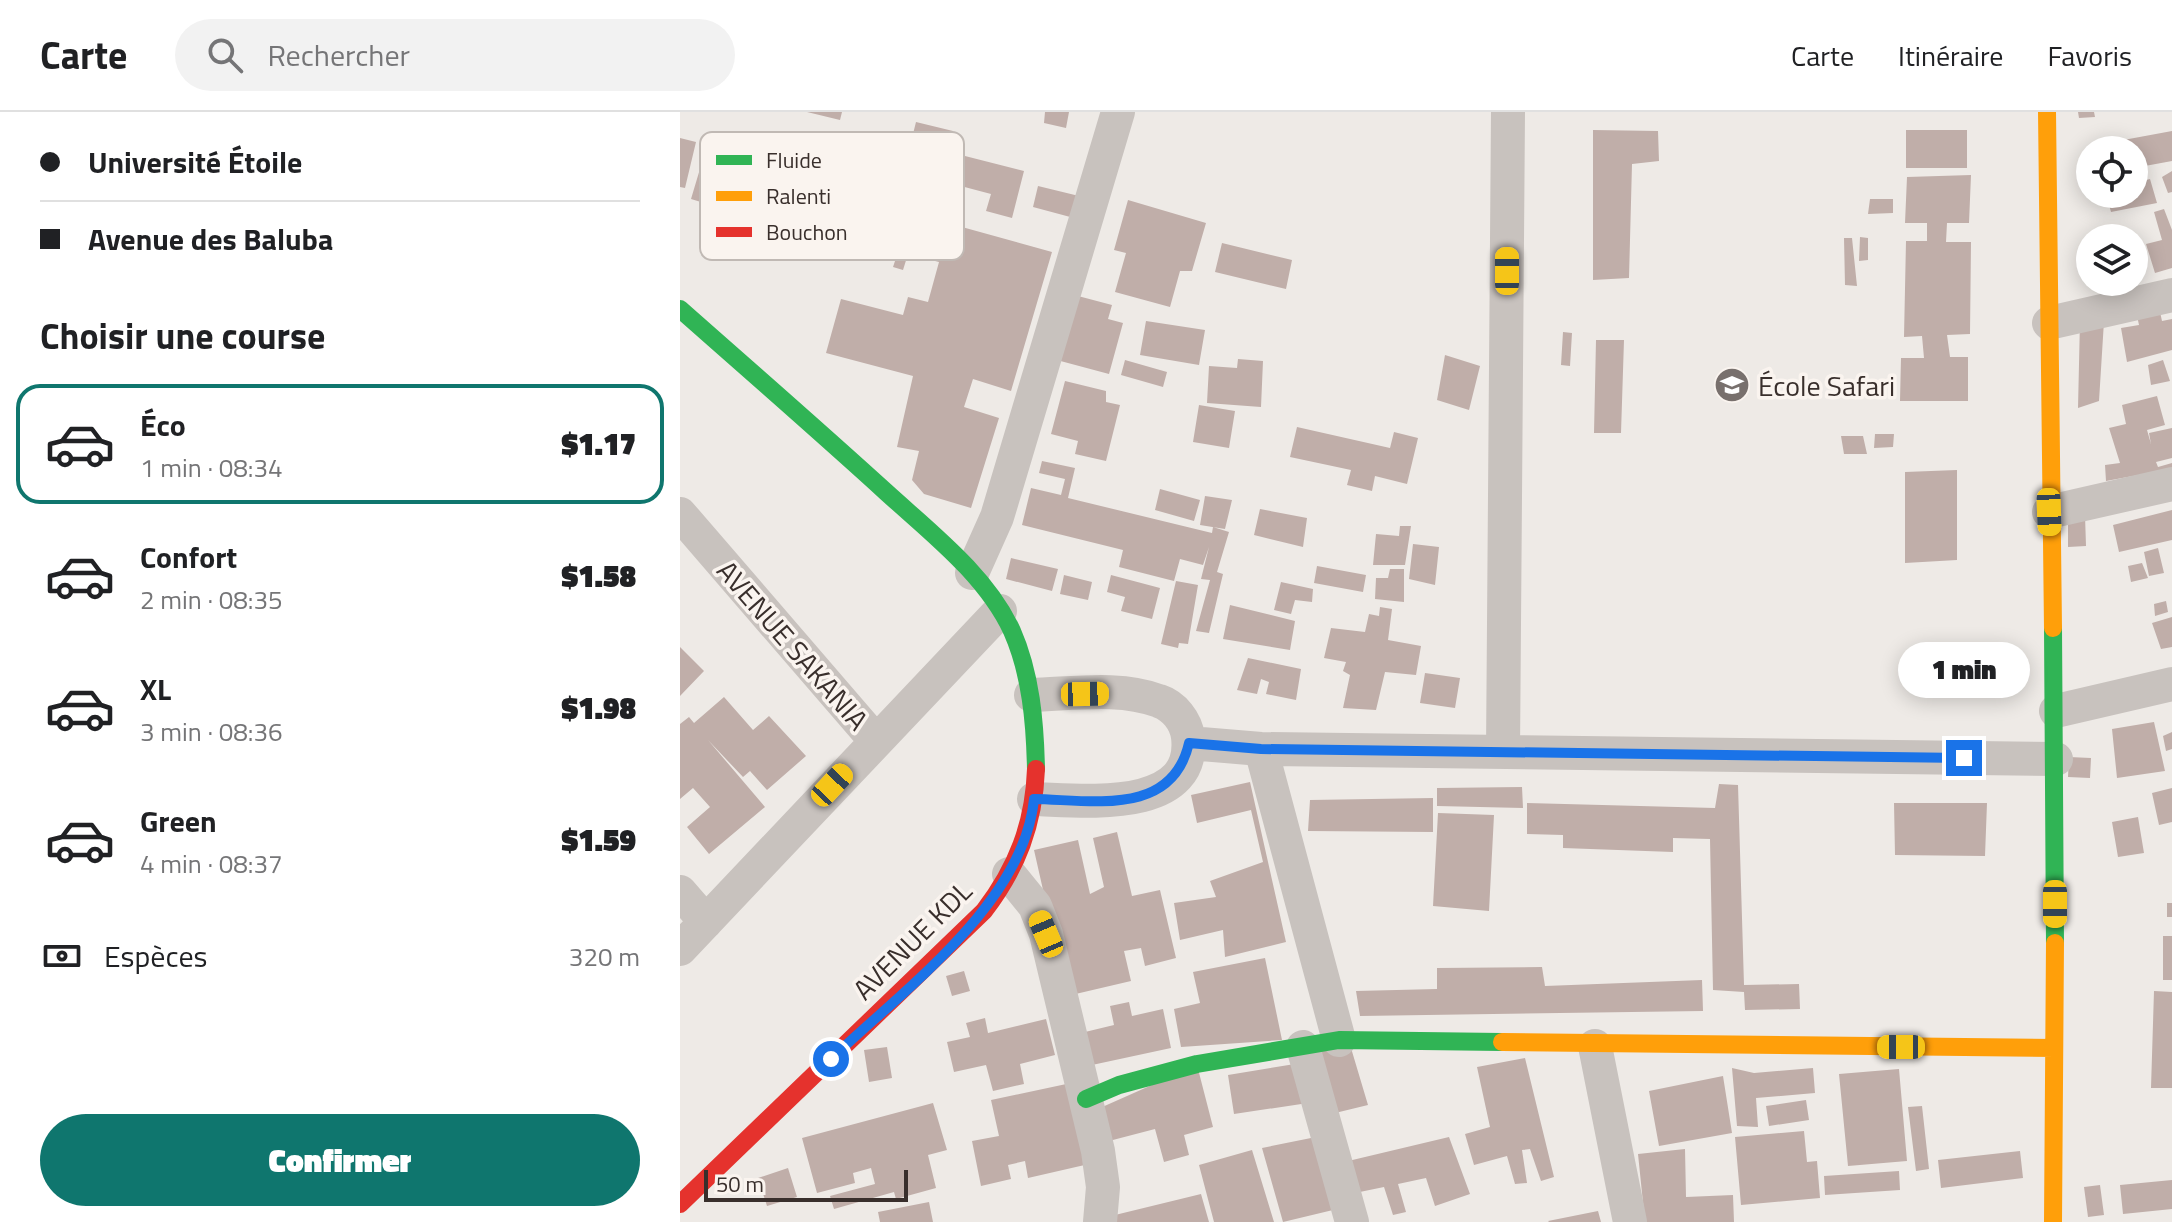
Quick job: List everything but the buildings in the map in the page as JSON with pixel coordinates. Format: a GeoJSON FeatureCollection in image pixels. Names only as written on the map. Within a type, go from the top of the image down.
{"type":"FeatureCollection","features":[{"type":"Feature","properties":{"kind":"street"},"geometry":{"type":"LineString","coordinates":[[972,573],[997,517],[1118,112]]}},
{"type":"Feature","properties":{"kind":"street"},"geometry":{"type":"LineString","coordinates":[[1503,752],[1508,112]]}},
{"type":"Feature","properties":{"kind":"street"},"geometry":{"type":"LineString","coordinates":[[2047,112],[2049,512],[2056,711],[2053,1222]]}},
{"type":"Feature","properties":{"kind":"street"},"geometry":{"type":"LineString","coordinates":[[2049,323],[2172,295]]}},
{"type":"Feature","properties":{"kind":"street","name":"AVENUE KDL"},"geometry":{"type":"LineString","coordinates":[[680,309],[972,573],[1000,611],[1019,646],[1031,695],[1034,799],[1030,825],[1009,874],[984,911],[680,1204]]}},
{"type":"Feature","properties":{"kind":"street"},"geometry":{"type":"LineString","coordinates":[[2049,512],[2172,484]]}},
{"type":"Feature","properties":{"kind":"street","name":"AVENUE SAKANIA"},"geometry":{"type":"LineString","coordinates":[[680,514],[875,740]]}},
{"type":"Feature","properties":{"kind":"street"},"geometry":{"type":"LineString","coordinates":[[680,949],[1000,611]]}},
{"type":"Feature","properties":{"kind":"street"},"geometry":{"type":"LineString","coordinates":[[2056,711],[2172,684]]}},
{"type":"Feature","properties":{"kind":"street"},"geometry":{"type":"LineString","coordinates":[[1031,695],[1112,693],[1152,699],[1178,714],[1189,743],[1182,767],[1152,794],[1112,801],[1034,799]]}},
{"type":"Feature","properties":{"kind":"street"},"geometry":{"type":"LineString","coordinates":[[1189,743],[1261,749],[2056,759]]}},
{"type":"Feature","properties":{"kind":"street"},"geometry":{"type":"LineString","coordinates":[[1261,749],[1339,1040]]}},
{"type":"Feature","properties":{"kind":"street"},"geometry":{"type":"LineString","coordinates":[[1009,874],[1035,906],[1046,934],[1086,1099],[1103,1187],[1100,1222]]}},
{"type":"Feature","properties":{"kind":"street"},"geometry":{"type":"LineString","coordinates":[[680,892],[706,922]]}},
{"type":"Feature","properties":{"kind":"street"},"geometry":{"type":"LineString","coordinates":[[1086,1099],[1119,1085],[1197,1064],[1339,1040],[1595,1046],[2054,1048]]}},
{"type":"Feature","properties":{"kind":"street"},"geometry":{"type":"LineString","coordinates":[[1595,1046],[1630,1222]]}},
{"type":"Feature","properties":{"kind":"street"},"geometry":{"type":"LineString","coordinates":[[1303,1047],[1346,1221]]}},
{"type":"Feature","properties":{"kind":"traffic: fast"},"geometry":{"type":"LineString","coordinates":[[680,309],[939,539],[988,591],[1012,631],[1024,664],[1033,716],[1036,769]]}},
{"type":"Feature","properties":{"kind":"traffic: fast"},"geometry":{"type":"LineString","coordinates":[[2053,628],[2055,943]]}},
{"type":"Feature","properties":{"kind":"traffic: fast"},"geometry":{"type":"LineString","coordinates":[[1086,1099],[1119,1085],[1197,1064],[1339,1040],[1502,1042]]}},
{"type":"Feature","properties":{"kind":"traffic: slow"},"geometry":{"type":"LineString","coordinates":[[2047,112],[2053,628]]}},
{"type":"Feature","properties":{"kind":"traffic: slow"},"geometry":{"type":"LineString","coordinates":[[2053,1222],[2055,943]]}},
{"type":"Feature","properties":{"kind":"traffic: slow"},"geometry":{"type":"LineString","coordinates":[[1502,1042],[2054,1048]]}},
{"type":"Feature","properties":{"kind":"traffic: jam"},"geometry":{"type":"LineString","coordinates":[[680,1204],[984,911],[1006,878],[1022,844],[1032,808],[1036,769]]}},
{"type":"Feature","properties":{"kind":"place","name":"École Safari"},"geometry":{"type":"Point","coordinates":[1732,385]}},
{"type":"Feature","properties":{"kind":"route"},"geometry":{"type":"LineString","coordinates":[[831,1059],[961,935],[1001,890],[1030,825],[1034,799],[1112,801],[1152,794],[1182,767],[1189,743],[1261,749],[1964,758]]}}]}
